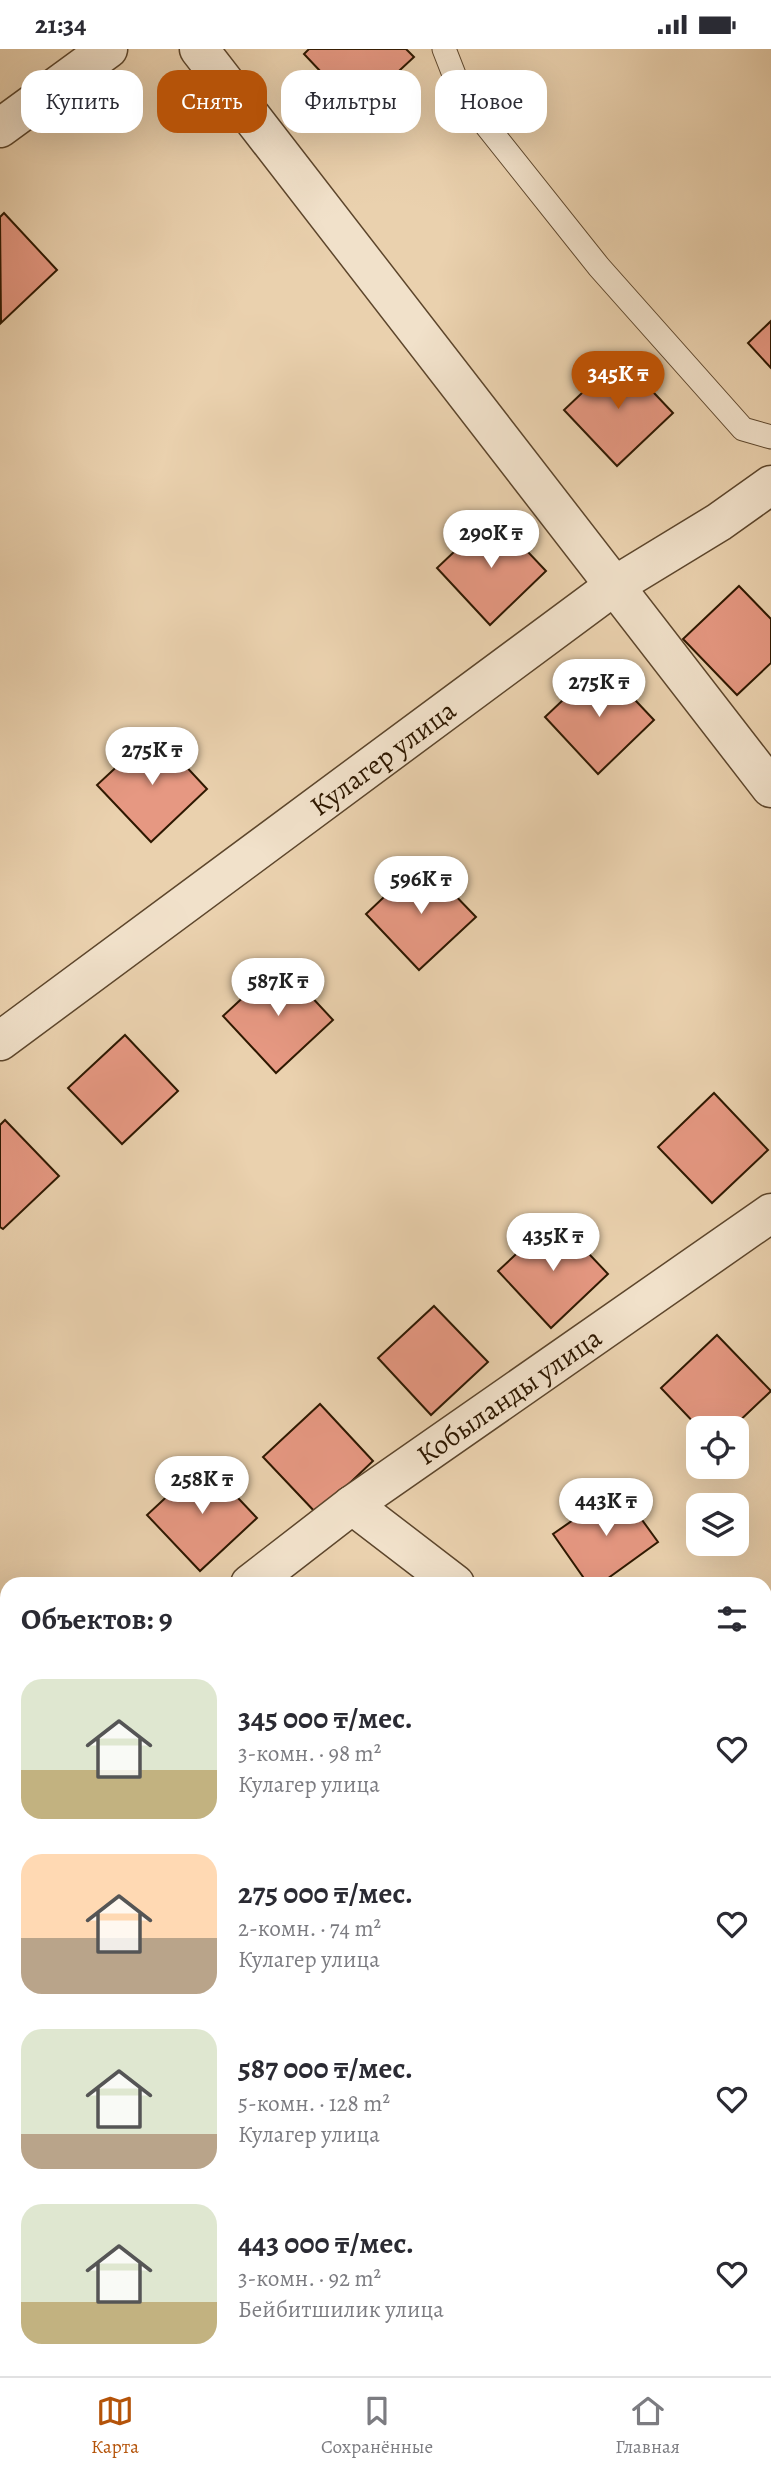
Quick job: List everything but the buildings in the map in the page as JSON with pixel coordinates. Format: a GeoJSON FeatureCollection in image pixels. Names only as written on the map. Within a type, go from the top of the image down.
{"type":"FeatureCollection","features":[{"type":"Feature","properties":{"kind":"street"},"geometry":{"type":"LineString","coordinates":[[0,128],[108,49]]}},
{"type":"Feature","properties":{"kind":"street"},"geometry":{"type":"LineString","coordinates":[[200,49],[771,788]]}},
{"type":"Feature","properties":{"kind":"street","name":"Кулагер улица"},"geometry":{"type":"LineString","coordinates":[[0,1041],[614,586],[719,522],[771,485]]}},
{"type":"Feature","properties":{"kind":"street","name":"Кобыланды улица"},"geometry":{"type":"LineString","coordinates":[[259,1577],[352,1505],[771,1213]]}},
{"type":"Feature","properties":{"kind":"street"},"geometry":{"type":"LineString","coordinates":[[352,1505],[446,1577]]}},
{"type":"Feature","properties":{"kind":"lane"},"geometry":{"type":"LineString","coordinates":[[444,49],[461,95],[599,267],[743,429],[771,437]]}}]}
